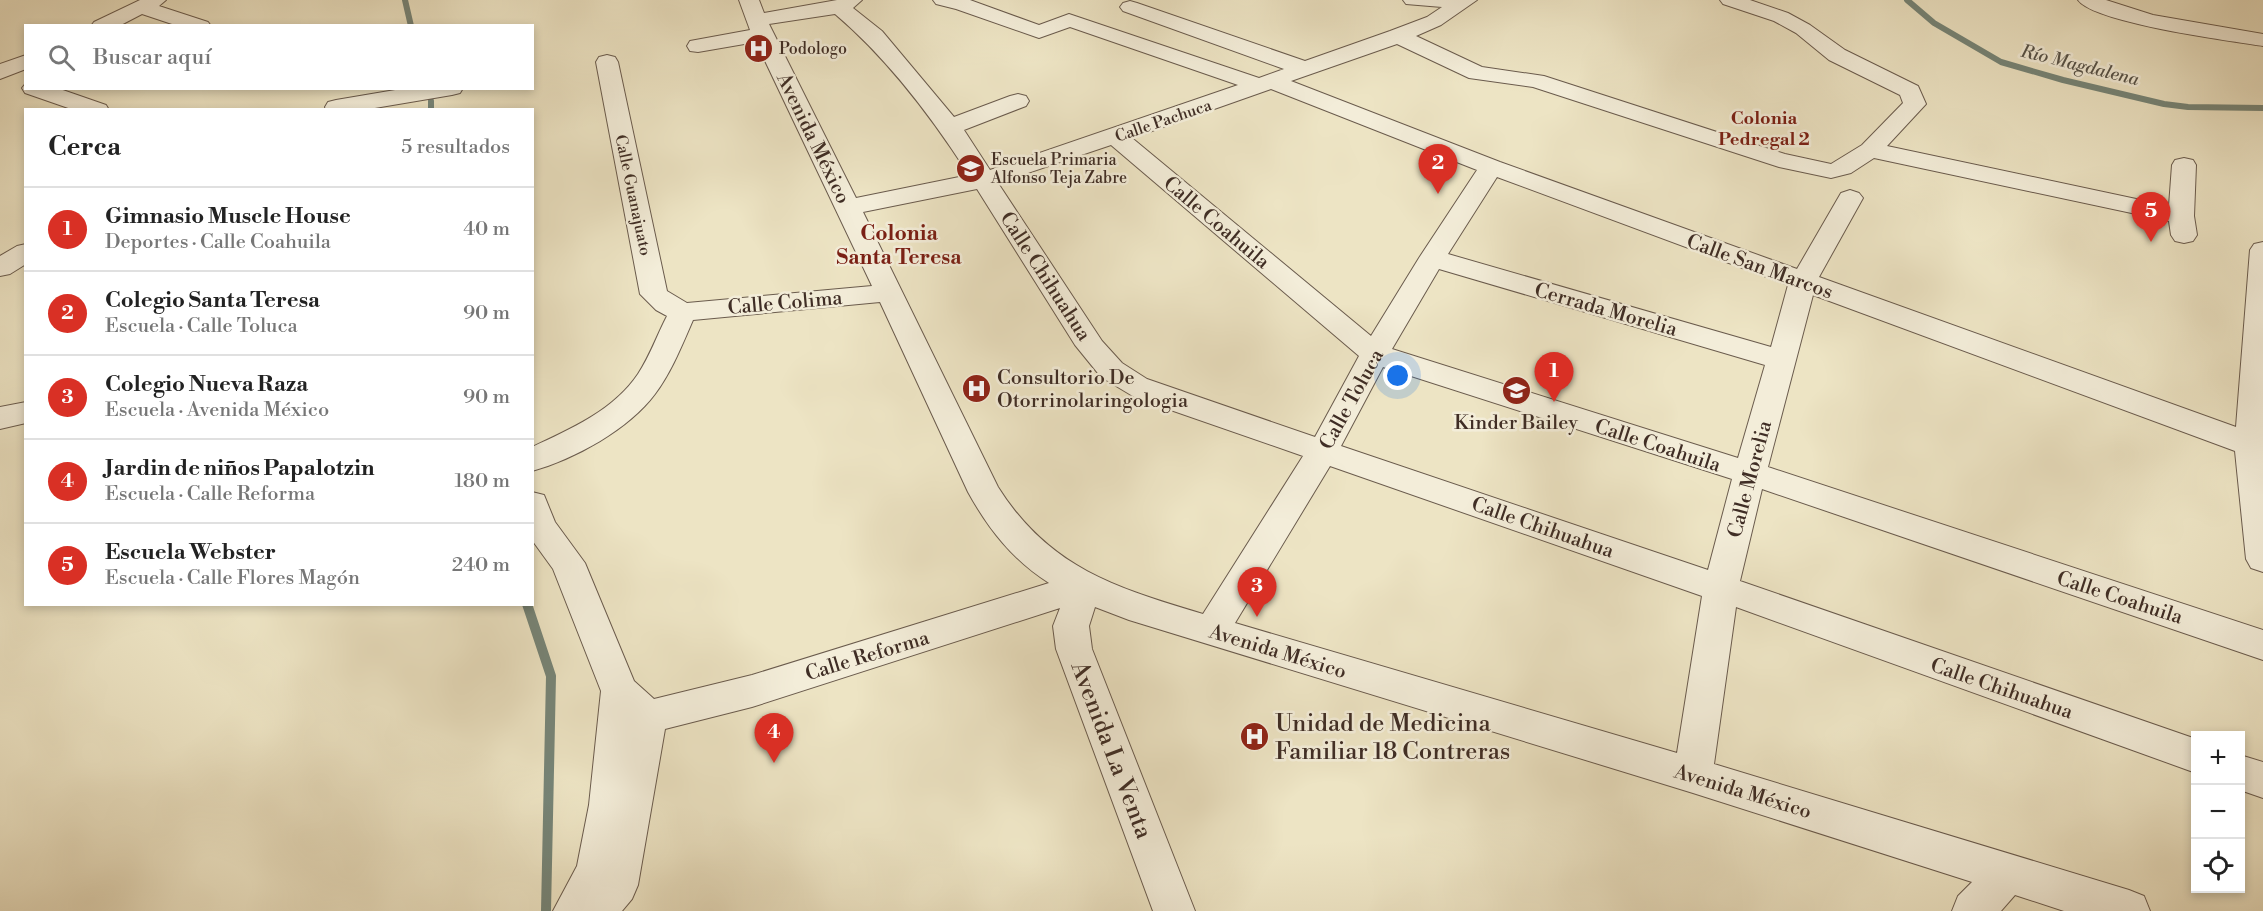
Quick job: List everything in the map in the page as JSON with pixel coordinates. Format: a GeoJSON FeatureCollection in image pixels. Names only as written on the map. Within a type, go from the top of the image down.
{"type":"FeatureCollection","features":[{"type":"Feature","properties":{"kind":"street","name":"Calle San Marcos"},"geometry":{"type":"LineString","coordinates":[[943,0],[962,4],[1040,32],[1069,20],[1267,84],[1803,282],[2257,446]]}},
{"type":"Feature","properties":{"kind":"street"},"geometry":{"type":"LineString","coordinates":[[1413,0],[1466,1]]}},
{"type":"Feature","properties":{"kind":"street"},"geometry":{"type":"LineString","coordinates":[[1398,36],[1477,73],[1536,81],[1797,164],[1831,171],[1842,168],[1870,150],[1915,104],[1910,91],[1837,55],[1803,29],[1781,17],[1730,0]]}},
{"type":"Feature","properties":{"kind":"street"},"geometry":{"type":"LineString","coordinates":[[2088,0],[2132,15],[2174,25],[2263,40]]}},
{"type":"Feature","properties":{"kind":"street"},"geometry":{"type":"LineString","coordinates":[[2149,0],[2156,6],[2202,19],[2263,28]]}},
{"type":"Feature","properties":{"kind":"street","name":"Calle Pachuca"},"geometry":{"type":"LineString","coordinates":[[848,207],[983,180],[1115,136],[1398,36],[1434,21],[1466,1]]}},
{"type":"Feature","properties":{"kind":"street"},"geometry":{"type":"LineString","coordinates":[[105,24],[148,4],[196,24]]}},
{"type":"Feature","properties":{"kind":"street"},"geometry":{"type":"LineString","coordinates":[[698,46],[756,18],[845,4]]}},
{"type":"Feature","properties":{"kind":"street","name":"Calle Chihuahua"},"geometry":{"type":"LineString","coordinates":[[845,4],[950,127],[1104,365],[1122,380],[1147,391],[1721,588],[2191,754]]}},
{"type":"Feature","properties":{"kind":"street"},"geometry":{"type":"LineString","coordinates":[[1130,7],[1306,69]]}},
{"type":"Feature","properties":{"kind":"street","name":"Avenida México"},"geometry":{"type":"LineString","coordinates":[[756,18],[984,492],[1012,533],[1046,566],[1129,606],[1693,775],[2130,911]]}},
{"type":"Feature","properties":{"kind":"street"},"geometry":{"type":"LineString","coordinates":[[0,72],[24,62]]}},
{"type":"Feature","properties":{"kind":"street","name":"Calle Guanajuato"},"geometry":{"type":"LineString","coordinates":[[607,62],[654,294],[666,304],[683,312]]}},
{"type":"Feature","properties":{"kind":"street"},"geometry":{"type":"LineString","coordinates":[[0,78],[24,85]]}},
{"type":"Feature","properties":{"kind":"street"},"geometry":{"type":"LineString","coordinates":[[39,90],[93,108]]}},
{"type":"Feature","properties":{"kind":"street"},"geometry":{"type":"LineString","coordinates":[[336,107],[442,90]]}},
{"type":"Feature","properties":{"kind":"street"},"geometry":{"type":"LineString","coordinates":[[950,127],[1018,101]]}},
{"type":"Feature","properties":{"kind":"street","name":"Calle Coahuila"},"geometry":{"type":"LineString","coordinates":[[1115,136],[1375,354],[1750,474],[2263,645]]}},
{"type":"Feature","properties":{"kind":"street"},"geometry":{"type":"LineString","coordinates":[[1870,150],[2183,226],[2184,165]]}},
{"type":"Feature","properties":{"kind":"street","name":"Calle Toluca"},"geometry":{"type":"LineString","coordinates":[[1212,631],[1323,451],[1375,354],[1432,258],[1491,167]]}},
{"type":"Feature","properties":{"kind":"street","name":"Calle Morelia"},"geometry":{"type":"LineString","coordinates":[[1693,775],[1721,588],[1781,360],[1803,282],[1850,198]]}},
{"type":"Feature","properties":{"kind":"street"},"geometry":{"type":"LineString","coordinates":[[2263,250],[2257,446],[2263,559]]}},
{"type":"Feature","properties":{"kind":"street"},"geometry":{"type":"LineString","coordinates":[[0,268],[24,253]]}},
{"type":"Feature","properties":{"kind":"street","name":"Cerrada Morelia"},"geometry":{"type":"LineString","coordinates":[[1432,258],[1781,360]]}},
{"type":"Feature","properties":{"kind":"street","name":"Calle Colima"},"geometry":{"type":"LineString","coordinates":[[683,312],[888,293]]}},
{"type":"Feature","properties":{"kind":"street"},"geometry":{"type":"LineString","coordinates":[[534,459],[588,433],[624,408],[645,386],[683,312]]}},
{"type":"Feature","properties":{"kind":"street"},"geometry":{"type":"LineString","coordinates":[[0,418],[24,412]]}},
{"type":"Feature","properties":{"kind":"street"},"geometry":{"type":"LineString","coordinates":[[534,509],[541,527],[568,563],[634,704],[609,805],[597,872],[583,907]]}},
{"type":"Feature","properties":{"kind":"street","name":"Calle Reforma"},"geometry":{"type":"LineString","coordinates":[[634,704],[752,691],[1085,586]]}},
{"type":"Feature","properties":{"kind":"street","name":"Avenida La Venta"},"geometry":{"type":"LineString","coordinates":[[1085,586],[1071,626],[1074,649],[1174,911]]}},
{"type":"Feature","properties":{"kind":"street"},"geometry":{"type":"LineString","coordinates":[[2245,773],[2263,780]]}},
{"type":"Feature","properties":{"kind":"street"},"geometry":{"type":"LineString","coordinates":[[1974,911],[2008,873]]}},
{"type":"Feature","properties":{"kind":"waterway"},"geometry":{"type":"LineString","coordinates":[[405,0],[411,24]]}},
{"type":"Feature","properties":{"kind":"waterway","name":"Río Magdalena"},"geometry":{"type":"LineString","coordinates":[[1907,0],[1934,23],[2001,62],[2063,80],[2164,104],[2188,107],[2263,108]]}},
{"type":"Feature","properties":{"kind":"waterway"},"geometry":{"type":"LineString","coordinates":[[431,101],[431,108]]}},
{"type":"Feature","properties":{"kind":"waterway"},"geometry":{"type":"LineString","coordinates":[[528,606],[551,676],[546,911]]}},
{"type":"Feature","properties":{"kind":"place","name":"Podologo"},"geometry":{"type":"Point","coordinates":[758,48]}},
{"type":"Feature","properties":{"kind":"place","name":"Escuela Primaria Alfonso Teja Zabre"},"geometry":{"type":"Point","coordinates":[970,168]}},
{"type":"Feature","properties":{"kind":"place","name":"Colegio Santa Teresa"},"geometry":{"type":"Point","coordinates":[1438,194]}},
{"type":"Feature","properties":{"kind":"place","name":"Escuela Webster"},"geometry":{"type":"Point","coordinates":[2151,242]}},
{"type":"Feature","properties":{"kind":"place","name":"Consultorio De Otorrinolaringologia"},"geometry":{"type":"Point","coordinates":[976,388]}},
{"type":"Feature","properties":{"kind":"place","name":"Kinder Bailey"},"geometry":{"type":"Point","coordinates":[1516,391]}},
{"type":"Feature","properties":{"kind":"place","name":"Gimnasio Muscle House"},"geometry":{"type":"Point","coordinates":[1554,402]}},
{"type":"Feature","properties":{"kind":"place","name":"Colegio Nueva Raza"},"geometry":{"type":"Point","coordinates":[1257,617]}},
{"type":"Feature","properties":{"kind":"place","name":"Unidad de Medicina Familiar 18 Contreras"},"geometry":{"type":"Point","coordinates":[1254,737]}},
{"type":"Feature","properties":{"kind":"place","name":"Jardin de niños Papalotzin"},"geometry":{"type":"Point","coordinates":[774,763]}},
{"type":"Feature","properties":{"kind":"district","name":"Colonia Pedregal 2"},"geometry":{"type":"Point","coordinates":[1764,128]}},
{"type":"Feature","properties":{"kind":"district","name":"Colonia Santa Teresa"},"geometry":{"type":"Point","coordinates":[899,245]}}]}
